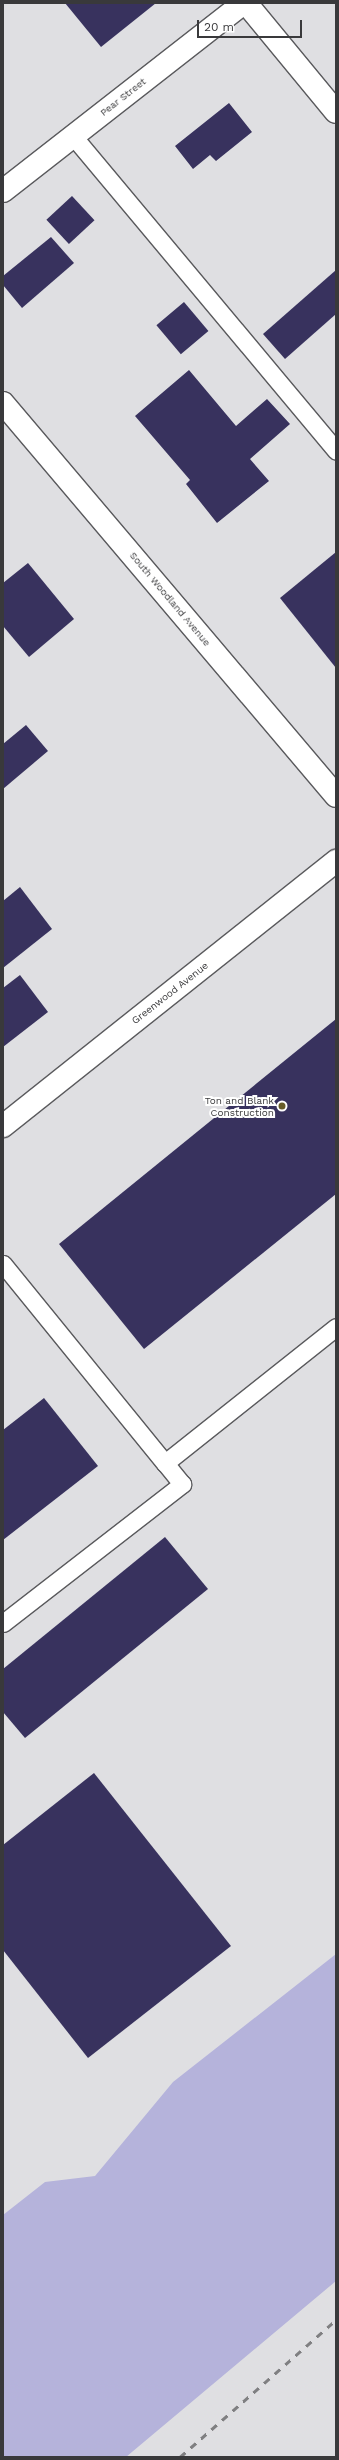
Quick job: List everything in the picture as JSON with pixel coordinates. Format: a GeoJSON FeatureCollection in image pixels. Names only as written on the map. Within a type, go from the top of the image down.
{"type":"FeatureCollection","features":[{"type":"Feature","properties":{"kind":"street"},"geometry":{"type":"LineString","coordinates":[[245,3],[336,112]]}},
{"type":"Feature","properties":{"kind":"street","name":"Pear Street"},"geometry":{"type":"LineString","coordinates":[[3,191],[245,3]]}},
{"type":"Feature","properties":{"kind":"street","name":"South Woodland Avenue"},"geometry":{"type":"LineString","coordinates":[[3,403],[336,796]]}},
{"type":"Feature","properties":{"kind":"street","name":"Greenwood Avenue"},"geometry":{"type":"LineString","coordinates":[[3,1126],[336,861]]}},
{"type":"Feature","properties":{"kind":"lane"},"geometry":{"type":"LineString","coordinates":[[73,136],[336,450]]}},
{"type":"Feature","properties":{"kind":"lane"},"geometry":{"type":"LineString","coordinates":[[3,1264],[182,1484],[3,1623]]}},
{"type":"Feature","properties":{"kind":"lane"},"geometry":{"type":"LineString","coordinates":[[165,1463],[336,1327]]}},
{"type":"Feature","properties":{"kind":"shaded area"},"geometry":{"type":"Polygon","coordinates":[[[336,1954],[336,2281],[126,2457],[3,2457],[3,2215],[45,2182],[95,2176],[173,2082],[336,1954]]]}},
{"type":"Feature","properties":{"kind":"building"},"geometry":{"type":"Polygon","coordinates":[[[65,3],[156,3],[101,47],[65,3]]]}},
{"type":"Feature","properties":{"kind":"building"},"geometry":{"type":"Polygon","coordinates":[[[229,103],[252,132],[216,161],[210,155],[193,169],[175,146],[229,103]]]}},
{"type":"Feature","properties":{"kind":"building"},"geometry":{"type":"Polygon","coordinates":[[[72,196],[95,220],[69,244],[46,220],[72,196]]]}},
{"type":"Feature","properties":{"kind":"building"},"geometry":{"type":"Polygon","coordinates":[[[51,237],[74,263],[22,308],[3,285],[3,276],[51,237]]]}},
{"type":"Feature","properties":{"kind":"building"},"geometry":{"type":"Polygon","coordinates":[[[336,270],[336,314],[285,359],[263,334],[336,270]]]}},
{"type":"Feature","properties":{"kind":"building"},"geometry":{"type":"Polygon","coordinates":[[[184,302],[208,331],[181,354],[156,325],[184,302]]]}},
{"type":"Feature","properties":{"kind":"building"},"geometry":{"type":"Polygon","coordinates":[[[189,370],[236,426],[267,399],[290,424],[250,459],[269,481],[217,523],[186,484],[190,480],[135,416],[189,370]]]}},
{"type":"Feature","properties":{"kind":"building"},"geometry":{"type":"Polygon","coordinates":[[[336,552],[336,668],[280,598],[336,552]]]}},
{"type":"Feature","properties":{"kind":"building"},"geometry":{"type":"Polygon","coordinates":[[[28,563],[74,619],[29,657],[3,626],[3,583],[28,563]]]}},
{"type":"Feature","properties":{"kind":"building"},"geometry":{"type":"Polygon","coordinates":[[[26,725],[48,751],[3,789],[3,744],[26,725]]]}},
{"type":"Feature","properties":{"kind":"building"},"geometry":{"type":"Polygon","coordinates":[[[20,887],[52,929],[3,968],[3,901],[20,887]]]}},
{"type":"Feature","properties":{"kind":"building"},"geometry":{"type":"Polygon","coordinates":[[[20,975],[48,1012],[3,1047],[3,988],[20,975]]]}},
{"type":"Feature","properties":{"kind":"building","name":"Ton and Blank Construction"},"geometry":{"type":"Polygon","coordinates":[[[336,1019],[336,1194],[144,1349],[59,1244],[336,1019]]]}},
{"type":"Feature","properties":{"kind":"building"},"geometry":{"type":"Polygon","coordinates":[[[44,1398],[98,1466],[3,1540],[3,1430],[44,1398]]]}},
{"type":"Feature","properties":{"kind":"building"},"geometry":{"type":"Polygon","coordinates":[[[165,1537],[208,1589],[25,1738],[3,1712],[3,1669],[165,1537]]]}},
{"type":"Feature","properties":{"kind":"building"},"geometry":{"type":"Polygon","coordinates":[[[94,1773],[231,1946],[88,2058],[3,1950],[3,1845],[94,1773]]]}},
{"type":"Feature","properties":{"kind":"railway"},"geometry":{"type":"LineString","coordinates":[[180,2457],[336,2320]]}},
{"type":"Feature","properties":{"kind":"place","name":"Ton and Blank Construction"},"geometry":{"type":"Point","coordinates":[282,1106]}}]}
